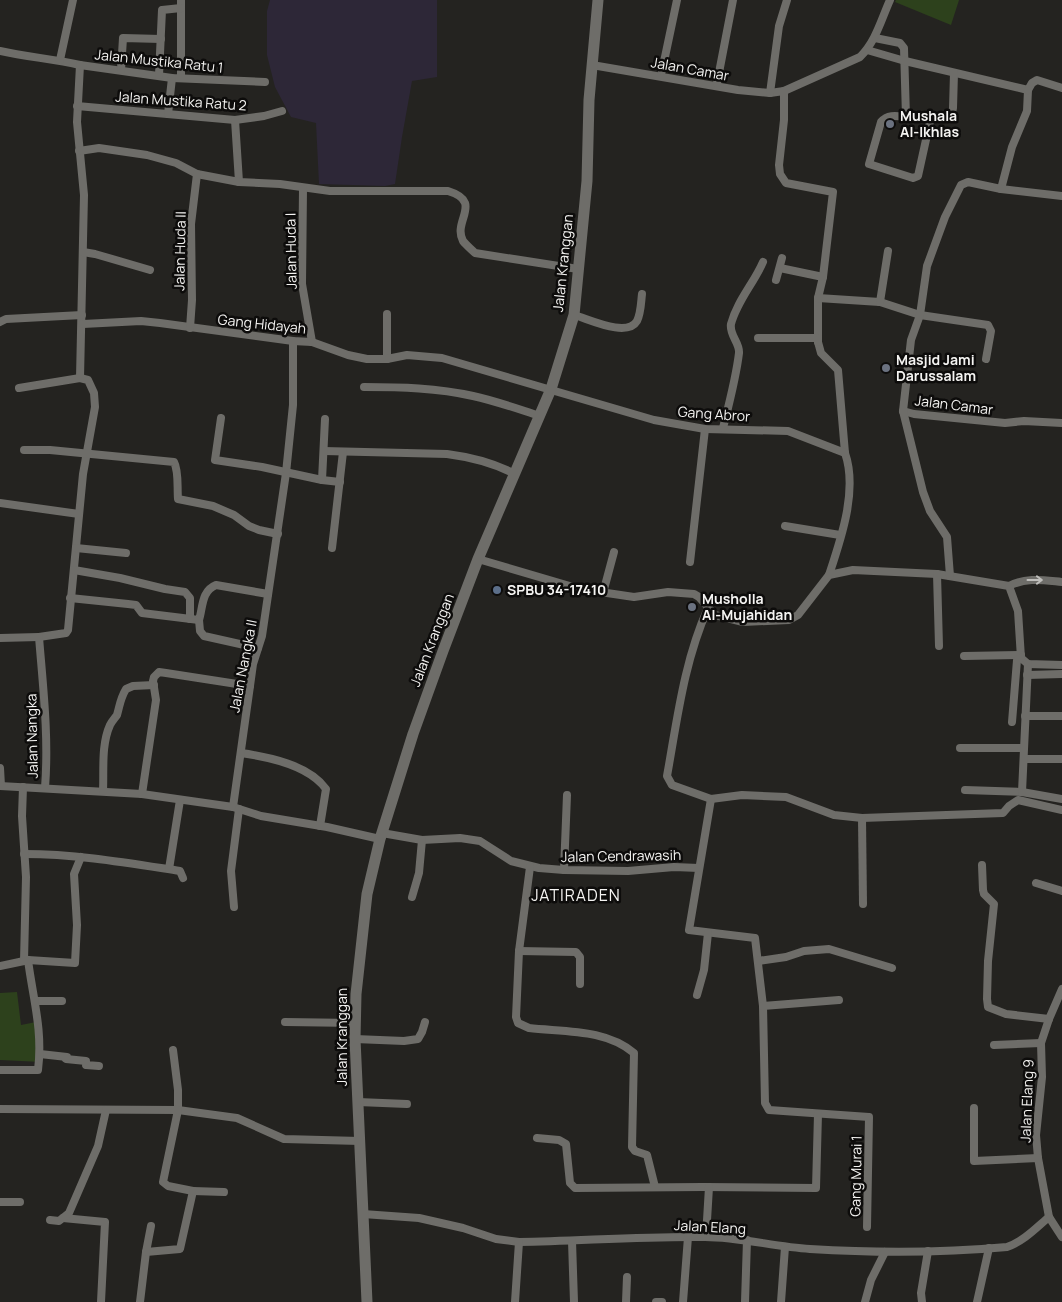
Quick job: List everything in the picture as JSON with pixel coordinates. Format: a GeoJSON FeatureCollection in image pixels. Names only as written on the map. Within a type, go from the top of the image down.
{"type":"FeatureCollection","features":[{"type":"Feature","properties":{"kind":"main road","name":"Jalan Kranggan"},"geometry":{"type":"LineString","coordinates":[[367,1302],[358,1102],[356,994],[367,894],[381,836],[423,707],[478,559],[551,389],[574,315],[588,160],[592,66],[598,0]]}},
{"type":"Feature","properties":{"kind":"street"},"geometry":{"type":"LineString","coordinates":[[60,60],[73,0]]}},
{"type":"Feature","properties":{"kind":"street"},"geometry":{"type":"LineString","coordinates":[[662,72],[677,0]]}},
{"type":"Feature","properties":{"kind":"street"},"geometry":{"type":"LineString","coordinates":[[717,83],[733,0]]}},
{"type":"Feature","properties":{"kind":"street"},"geometry":{"type":"LineString","coordinates":[[770,93],[779,26],[788,0]]}},
{"type":"Feature","properties":{"kind":"street","name":"Jalan Camar"},"geometry":{"type":"LineString","coordinates":[[592,66],[738,90],[770,93],[784,91],[860,57],[868,50],[875,38],[890,0]]}},
{"type":"Feature","properties":{"kind":"street"},"geometry":{"type":"LineString","coordinates":[[159,75],[162,10],[181,4],[181,78]]}},
{"type":"Feature","properties":{"kind":"street"},"geometry":{"type":"LineString","coordinates":[[121,70],[123,38],[161,39]]}},
{"type":"Feature","properties":{"kind":"street"},"geometry":{"type":"LineString","coordinates":[[875,38],[900,43],[904,48],[906,116]]}},
{"type":"Feature","properties":{"kind":"street"},"geometry":{"type":"LineString","coordinates":[[868,50],[905,61],[1028,90]]}},
{"type":"Feature","properties":{"kind":"street","name":"Jalan Mustika Ratu 1"},"geometry":{"type":"LineString","coordinates":[[0,51],[172,78],[265,82]]}},
{"type":"Feature","properties":{"kind":"street"},"geometry":{"type":"LineString","coordinates":[[80,65],[77,135],[84,195],[83,324],[80,378]]}},
{"type":"Feature","properties":{"kind":"street"},"geometry":{"type":"LineString","coordinates":[[931,117],[918,176],[913,178],[869,164],[881,122],[885,118],[890,116],[949,117],[952,113],[954,72]]}},
{"type":"Feature","properties":{"kind":"street"},"geometry":{"type":"LineString","coordinates":[[168,114],[172,78]]}},
{"type":"Feature","properties":{"kind":"street"},"geometry":{"type":"LineString","coordinates":[[1062,88],[1037,80],[1032,83],[1028,90],[1027,111],[1012,147],[1001,188],[1062,196]]}},
{"type":"Feature","properties":{"kind":"street"},"geometry":{"type":"LineString","coordinates":[[784,91],[780,174],[786,183],[833,192],[818,298],[818,342]]}},
{"type":"Feature","properties":{"kind":"street","name":"Jalan Mustika Ratu 2"},"geometry":{"type":"LineString","coordinates":[[77,106],[235,120],[282,112]]}},
{"type":"Feature","properties":{"kind":"street"},"geometry":{"type":"LineString","coordinates":[[235,120],[239,182]]}},
{"type":"Feature","properties":{"kind":"street"},"geometry":{"type":"LineString","coordinates":[[79,151],[99,148],[147,155],[176,163],[197,174],[239,182],[280,184],[339,192],[448,191],[464,199],[466,206],[461,230],[463,240],[475,253],[578,270]]}},
{"type":"Feature","properties":{"kind":"street","name":"Jalan Huda II"},"geometry":{"type":"LineString","coordinates":[[190,328],[192,300],[191,224],[197,174]]}},
{"type":"Feature","properties":{"kind":"street","name":"Jalan Camar"},"geometry":{"type":"LineString","coordinates":[[1001,188],[968,182],[961,186],[945,217],[927,266],[920,315],[911,340],[904,411],[932,416],[1005,423],[1024,421],[1062,423]]}},
{"type":"Feature","properties":{"kind":"street","name":"Jalan Huda I"},"geometry":{"type":"LineString","coordinates":[[302,188],[302,284],[312,342]]}},
{"type":"Feature","properties":{"kind":"street"},"geometry":{"type":"LineString","coordinates":[[880,302],[888,251]]}},
{"type":"Feature","properties":{"kind":"street"},"geometry":{"type":"LineString","coordinates":[[83,252],[150,270]]}},
{"type":"Feature","properties":{"kind":"street"},"geometry":{"type":"LineString","coordinates":[[776,280],[782,258]]}},
{"type":"Feature","properties":{"kind":"street"},"geometry":{"type":"LineString","coordinates":[[723,428],[740,350],[732,334],[731,326],[737,309],[763,262]]}},
{"type":"Feature","properties":{"kind":"street"},"geometry":{"type":"LineString","coordinates":[[780,268],[822,277]]}},
{"type":"Feature","properties":{"kind":"street"},"geometry":{"type":"LineString","coordinates":[[574,315],[618,329],[625,329],[636,321],[641,308],[642,294]]}},
{"type":"Feature","properties":{"kind":"street"},"geometry":{"type":"LineString","coordinates":[[818,298],[880,302],[920,315],[988,325],[991,331],[986,359]]}},
{"type":"Feature","properties":{"kind":"street"},"geometry":{"type":"LineString","coordinates":[[386,314],[387,359]]}},
{"type":"Feature","properties":{"kind":"street"},"geometry":{"type":"LineString","coordinates":[[0,322],[6,319],[82,315]]}},
{"type":"Feature","properties":{"kind":"street","name":"Gang Hidayah"},"geometry":{"type":"LineString","coordinates":[[83,324],[140,321],[312,342],[367,360],[407,355],[442,358],[551,389]]}},
{"type":"Feature","properties":{"kind":"street"},"geometry":{"type":"LineString","coordinates":[[478,559],[580,589],[603,593],[634,596],[668,592],[685,593],[699,597],[715,616],[742,622],[788,620],[798,615],[829,575],[848,504],[850,466],[846,453],[838,370],[821,353],[818,338],[758,338]]}},
{"type":"Feature","properties":{"kind":"street","name":"Jalan Nangka II"},"geometry":{"type":"LineString","coordinates":[[234,907],[231,871],[236,808],[253,664],[262,636],[286,472],[293,405],[292,341]]}},
{"type":"Feature","properties":{"kind":"street"},"geometry":{"type":"LineString","coordinates":[[0,638],[40,637],[66,633],[86,453],[94,407],[94,392],[88,380],[80,378],[19,388]]}},
{"type":"Feature","properties":{"kind":"street"},"geometry":{"type":"LineString","coordinates":[[364,387],[402,387],[439,390],[473,396],[540,416]]}},
{"type":"Feature","properties":{"kind":"street","name":"Gang Abror"},"geometry":{"type":"LineString","coordinates":[[551,389],[654,420],[705,429],[788,431],[846,453]]}},
{"type":"Feature","properties":{"kind":"street"},"geometry":{"type":"LineString","coordinates":[[904,411],[923,492],[930,511],[947,536],[950,576]]}},
{"type":"Feature","properties":{"kind":"street"},"geometry":{"type":"LineString","coordinates":[[221,418],[215,460],[340,482]]}},
{"type":"Feature","properties":{"kind":"street"},"geometry":{"type":"LineString","coordinates":[[322,480],[325,419]]}},
{"type":"Feature","properties":{"kind":"street"},"geometry":{"type":"LineString","coordinates":[[690,562],[705,429]]}},
{"type":"Feature","properties":{"kind":"street"},"geometry":{"type":"LineString","coordinates":[[24,450],[86,453],[174,462],[177,469],[178,499],[225,510],[249,526],[278,534]]}},
{"type":"Feature","properties":{"kind":"street"},"geometry":{"type":"LineString","coordinates":[[324,451],[447,454],[503,468],[515,474]]}},
{"type":"Feature","properties":{"kind":"street"},"geometry":{"type":"LineString","coordinates":[[332,548],[343,452]]}},
{"type":"Feature","properties":{"kind":"street"},"geometry":{"type":"LineString","coordinates":[[0,503],[79,514]]}},
{"type":"Feature","properties":{"kind":"street"},"geometry":{"type":"LineString","coordinates":[[785,526],[840,535]]}},
{"type":"Feature","properties":{"kind":"street"},"geometry":{"type":"LineString","coordinates":[[76,548],[126,553]]}},
{"type":"Feature","properties":{"kind":"street"},"geometry":{"type":"LineString","coordinates":[[603,593],[614,552]]}},
{"type":"Feature","properties":{"kind":"street"},"geometry":{"type":"LineString","coordinates":[[74,570],[185,592],[190,598],[190,619]]}},
{"type":"Feature","properties":{"kind":"street"},"geometry":{"type":"LineString","coordinates":[[829,575],[853,570],[937,574],[1009,586],[1020,580],[1062,582]]}},
{"type":"Feature","properties":{"kind":"street"},"geometry":{"type":"LineString","coordinates":[[937,574],[939,646]]}},
{"type":"Feature","properties":{"kind":"street"},"geometry":{"type":"LineString","coordinates":[[258,648],[204,636],[200,631],[202,602],[207,592],[216,585],[268,594]]}},
{"type":"Feature","properties":{"kind":"street"},"geometry":{"type":"LineString","coordinates":[[1009,586],[1018,611],[1021,656],[1028,664],[1022,792]]}},
{"type":"Feature","properties":{"kind":"street"},"geometry":{"type":"LineString","coordinates":[[70,598],[136,605],[142,613],[200,620]]}},
{"type":"Feature","properties":{"kind":"street"},"geometry":{"type":"LineString","coordinates":[[708,608],[700,626],[684,688],[667,776],[672,785],[711,799],[742,795],[786,797],[834,815],[862,818],[1003,813],[1018,800],[1062,810]]}},
{"type":"Feature","properties":{"kind":"street","name":"Jalan Nangka"},"geometry":{"type":"LineString","coordinates":[[40,637],[46,718],[47,761],[45,788],[142,794],[236,808],[261,816],[381,836]]}},
{"type":"Feature","properties":{"kind":"street"},"geometry":{"type":"LineString","coordinates":[[964,656],[1021,656]]}},
{"type":"Feature","properties":{"kind":"street"},"geometry":{"type":"LineString","coordinates":[[1012,722],[1017,660],[1021,656]]}},
{"type":"Feature","properties":{"kind":"street"},"geometry":{"type":"LineString","coordinates":[[1028,664],[1062,665]]}},
{"type":"Feature","properties":{"kind":"street"},"geometry":{"type":"LineString","coordinates":[[142,794],[151,724],[155,712],[154,677],[160,672],[250,686]]}},
{"type":"Feature","properties":{"kind":"street"},"geometry":{"type":"LineString","coordinates":[[1027,675],[1062,674]]}},
{"type":"Feature","properties":{"kind":"street"},"geometry":{"type":"LineString","coordinates":[[103,791],[104,747],[110,725],[117,715],[118,705],[126,689],[133,686],[154,685]]}},
{"type":"Feature","properties":{"kind":"street"},"geometry":{"type":"LineString","coordinates":[[1025,716],[1062,716]]}},
{"type":"Feature","properties":{"kind":"street"},"geometry":{"type":"LineString","coordinates":[[960,748],[1023,748]]}},
{"type":"Feature","properties":{"kind":"street"},"geometry":{"type":"LineString","coordinates":[[242,753],[294,765],[322,784],[326,789],[320,826]]}},
{"type":"Feature","properties":{"kind":"street"},"geometry":{"type":"LineString","coordinates":[[1024,759],[1062,760]]}},
{"type":"Feature","properties":{"kind":"street"},"geometry":{"type":"LineString","coordinates":[[0,768],[0,786],[45,788]]}},
{"type":"Feature","properties":{"kind":"street"},"geometry":{"type":"LineString","coordinates":[[0,1070],[38,1070],[40,1054],[40,1032],[26,961],[23,787]]}},
{"type":"Feature","properties":{"kind":"street"},"geometry":{"type":"LineString","coordinates":[[965,790],[1022,792],[1053,799],[1062,799]]}},
{"type":"Feature","properties":{"kind":"street"},"geometry":{"type":"LineString","coordinates":[[564,870],[567,795]]}},
{"type":"Feature","properties":{"kind":"street"},"geometry":{"type":"LineString","coordinates":[[699,868],[711,799]]}},
{"type":"Feature","properties":{"kind":"street"},"geometry":{"type":"LineString","coordinates":[[169,870],[180,800]]}},
{"type":"Feature","properties":{"kind":"street"},"geometry":{"type":"LineString","coordinates":[[862,818],[863,904]]}},
{"type":"Feature","properties":{"kind":"street","name":"Jalan Cendrawasih"},"geometry":{"type":"LineString","coordinates":[[381,836],[422,840],[460,838],[480,841],[511,861],[530,866],[564,870],[628,871],[674,867],[699,868],[689,928],[692,932],[755,938],[763,1006],[765,1103],[769,1110],[778,1112],[818,1114]]}},
{"type":"Feature","properties":{"kind":"street"},"geometry":{"type":"LineString","coordinates":[[412,897],[418,873],[422,840]]}},
{"type":"Feature","properties":{"kind":"street"},"geometry":{"type":"LineString","coordinates":[[24,854],[81,857],[180,871],[183,878]]}},
{"type":"Feature","properties":{"kind":"street"},"geometry":{"type":"LineString","coordinates":[[0,966],[26,961],[75,963],[77,925],[74,874],[81,857]]}},
{"type":"Feature","properties":{"kind":"street"},"geometry":{"type":"LineString","coordinates":[[982,865],[984,894],[994,904],[988,961],[986,999],[988,1007],[1006,1014],[1049,1019]]}},
{"type":"Feature","properties":{"kind":"street"},"geometry":{"type":"LineString","coordinates":[[530,866],[519,951],[516,1017],[518,1023],[529,1028],[599,1035],[623,1044],[634,1053],[632,1147],[635,1151],[648,1155],[655,1187]]}},
{"type":"Feature","properties":{"kind":"street"},"geometry":{"type":"LineString","coordinates":[[1036,883],[1062,891]]}},
{"type":"Feature","properties":{"kind":"street"},"geometry":{"type":"LineString","coordinates":[[697,995],[704,970],[708,933]]}},
{"type":"Feature","properties":{"kind":"street"},"geometry":{"type":"LineString","coordinates":[[758,961],[786,957],[804,950],[829,949],[892,968]]}},
{"type":"Feature","properties":{"kind":"street"},"geometry":{"type":"LineString","coordinates":[[519,951],[576,952],[580,958],[580,984]]}},
{"type":"Feature","properties":{"kind":"street","name":"Jalan Elang 9"},"geometry":{"type":"LineString","coordinates":[[1049,1217],[1038,1158],[1036,1135],[1042,1078],[1041,1043],[1062,989]]}},
{"type":"Feature","properties":{"kind":"street"},"geometry":{"type":"LineString","coordinates":[[763,1006],[839,1000]]}},
{"type":"Feature","properties":{"kind":"street"},"geometry":{"type":"LineString","coordinates":[[35,1001],[62,1001]]}},
{"type":"Feature","properties":{"kind":"street"},"geometry":{"type":"LineString","coordinates":[[285,1022],[356,1023]]}},
{"type":"Feature","properties":{"kind":"street"},"geometry":{"type":"LineString","coordinates":[[356,1039],[404,1041],[418,1039],[425,1022]]}},
{"type":"Feature","properties":{"kind":"street"},"geometry":{"type":"LineString","coordinates":[[994,1045],[1041,1043]]}},
{"type":"Feature","properties":{"kind":"street"},"geometry":{"type":"LineString","coordinates":[[173,1050],[178,1090],[178,1110],[163,1182],[168,1186],[193,1191],[224,1192]]}},
{"type":"Feature","properties":{"kind":"street"},"geometry":{"type":"LineString","coordinates":[[40,1054],[86,1062],[86,1066],[99,1066]]}},
{"type":"Feature","properties":{"kind":"street"},"geometry":{"type":"LineString","coordinates":[[358,1102],[407,1104]]}},
{"type":"Feature","properties":{"kind":"street"},"geometry":{"type":"LineString","coordinates":[[974,1108],[974,1161],[1038,1158]]}},
{"type":"Feature","properties":{"kind":"street"},"geometry":{"type":"LineString","coordinates":[[0,1109],[178,1110],[237,1118],[284,1138],[360,1141]]}},
{"type":"Feature","properties":{"kind":"street"},"geometry":{"type":"LineString","coordinates":[[50,1220],[59,1221],[69,1213],[98,1146],[106,1110]]}},
{"type":"Feature","properties":{"kind":"street"},"geometry":{"type":"LineString","coordinates":[[537,1138],[559,1140],[566,1144],[570,1183],[575,1188],[816,1188],[818,1114]]}},
{"type":"Feature","properties":{"kind":"street","name":"Gang Murai 1"},"geometry":{"type":"LineString","coordinates":[[818,1114],[869,1117],[867,1227]]}},
{"type":"Feature","properties":{"kind":"street"},"geometry":{"type":"LineString","coordinates":[[706,1237],[709,1187]]}},
{"type":"Feature","properties":{"kind":"street"},"geometry":{"type":"LineString","coordinates":[[146,1252],[180,1249],[193,1191]]}},
{"type":"Feature","properties":{"kind":"street"},"geometry":{"type":"LineString","coordinates":[[0,1202],[20,1202]]}},
{"type":"Feature","properties":{"kind":"street","name":"Jalan Elang"},"geometry":{"type":"LineString","coordinates":[[363,1214],[419,1218],[464,1228],[496,1239],[519,1242],[706,1237],[747,1240],[785,1248],[885,1252],[1007,1247],[1017,1244],[1049,1217]]}},
{"type":"Feature","properties":{"kind":"street"},"geometry":{"type":"LineString","coordinates":[[1049,1217],[1062,1237]]}},
{"type":"Feature","properties":{"kind":"street"},"geometry":{"type":"LineString","coordinates":[[63,1218],[105,1222],[101,1302]]}},
{"type":"Feature","properties":{"kind":"street"},"geometry":{"type":"LineString","coordinates":[[140,1302],[151,1226]]}},
{"type":"Feature","properties":{"kind":"street"},"geometry":{"type":"LineString","coordinates":[[683,1302],[688,1237]]}},
{"type":"Feature","properties":{"kind":"street"},"geometry":{"type":"LineString","coordinates":[[745,1302],[747,1240]]}},
{"type":"Feature","properties":{"kind":"street"},"geometry":{"type":"LineString","coordinates":[[572,1241],[574,1302]]}},
{"type":"Feature","properties":{"kind":"street"},"geometry":{"type":"LineString","coordinates":[[515,1302],[519,1242]]}},
{"type":"Feature","properties":{"kind":"street"},"geometry":{"type":"LineString","coordinates":[[781,1302],[785,1248]]}},
{"type":"Feature","properties":{"kind":"street"},"geometry":{"type":"LineString","coordinates":[[977,1302],[989,1248]]}},
{"type":"Feature","properties":{"kind":"street"},"geometry":{"type":"LineString","coordinates":[[922,1302],[921,1292],[928,1251]]}},
{"type":"Feature","properties":{"kind":"street"},"geometry":{"type":"LineString","coordinates":[[865,1302],[871,1280],[885,1252]]}},
{"type":"Feature","properties":{"kind":"street"},"geometry":{"type":"LineString","coordinates":[[626,1302],[627,1277]]}},
{"type":"Feature","properties":{"kind":"street"},"geometry":{"type":"LineString","coordinates":[[656,1302],[662,1302]]}},
{"type":"Feature","properties":{"kind":"shaded area"},"geometry":{"type":"Polygon","coordinates":[[[270,0],[437,0],[437,77],[412,81],[395,184],[385,186],[319,184],[316,123],[291,117],[275,87],[267,55],[267,11],[270,0]]]}},
{"type":"Feature","properties":{"kind":"green space"},"geometry":{"type":"Polygon","coordinates":[[[896,0],[959,0],[951,25],[895,2],[896,0]]]}},
{"type":"Feature","properties":{"kind":"green space"},"geometry":{"type":"Polygon","coordinates":[[[17,992],[21,1025],[41,1021],[42,1062],[0,1060],[0,993],[17,992]]]}},
{"type":"Feature","properties":{"kind":"place","name":"Mushala Al-Ikhlas"},"geometry":{"type":"Point","coordinates":[890,124]}},
{"type":"Feature","properties":{"kind":"place","name":"Masjid Jami Darussalam"},"geometry":{"type":"Point","coordinates":[886,368]}},
{"type":"Feature","properties":{"kind":"place","name":"SPBU 34-17410"},"geometry":{"type":"Point","coordinates":[497,590]}},
{"type":"Feature","properties":{"kind":"place","name":"Musholla Al-Mujahidan"},"geometry":{"type":"Point","coordinates":[692,607]}},
{"type":"Feature","properties":{"kind":"district","name":"JATIRADEN"},"geometry":{"type":"Point","coordinates":[576,895]}}]}
